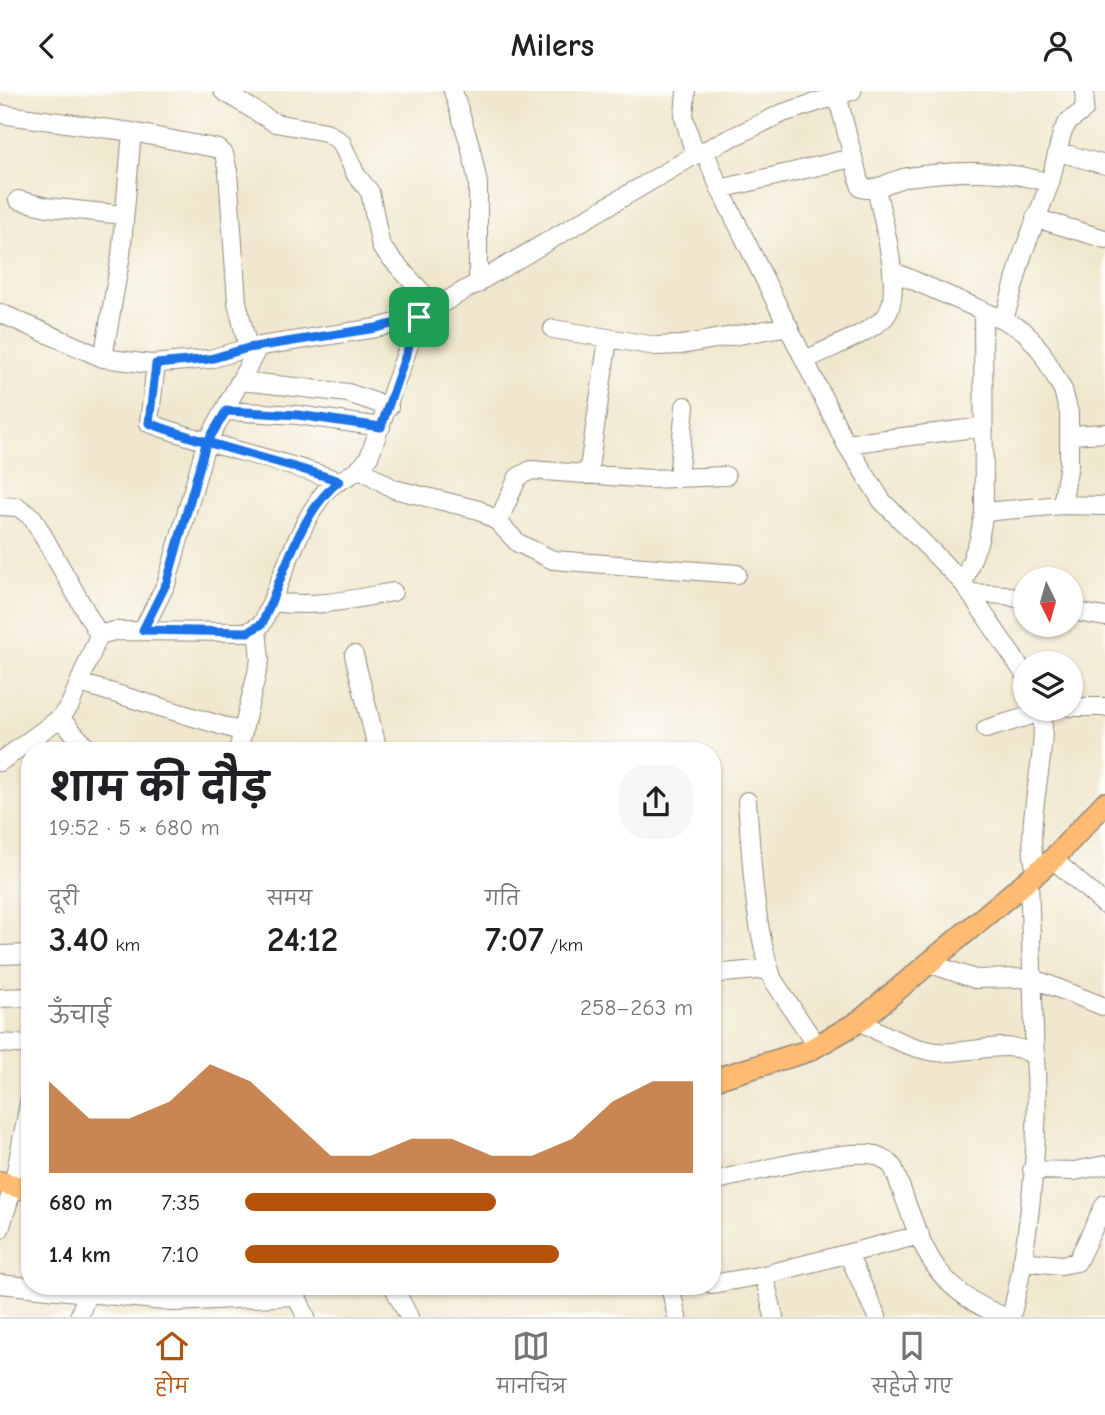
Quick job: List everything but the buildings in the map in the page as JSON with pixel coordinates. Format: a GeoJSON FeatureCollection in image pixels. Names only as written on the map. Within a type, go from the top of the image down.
{"type":"FeatureCollection","features":[{"type":"Feature","properties":{"kind":"main road"},"geometry":{"type":"LineString","coordinates":[[721,1078],[769,1065],[817,1046],[860,1021],[1039,871],[1105,803]]}},
{"type":"Feature","properties":{"kind":"street"},"geometry":{"type":"LineString","coordinates":[[223,91],[275,123],[326,132],[341,142],[356,176],[370,192],[376,231],[386,257],[436,308]]}},
{"type":"Feature","properties":{"kind":"street"},"geometry":{"type":"LineString","coordinates":[[453,91],[473,153],[478,183],[478,284]]}},
{"type":"Feature","properties":{"kind":"street"},"geometry":{"type":"LineString","coordinates":[[686,91],[684,117],[699,152],[789,326],[846,444],[882,501],[967,588],[1013,656]]}},
{"type":"Feature","properties":{"kind":"street"},"geometry":{"type":"LineString","coordinates":[[1004,320],[1035,218],[1050,183],[1065,125],[1084,110],[1085,91]]}},
{"type":"Feature","properties":{"kind":"street"},"geometry":{"type":"LineString","coordinates":[[0,313],[103,358],[156,364],[210,359],[253,347],[376,328],[419,317],[699,152],[783,113],[845,93],[852,159],[861,188],[876,188],[905,177],[974,172],[1020,174],[1050,183]]}},
{"type":"Feature","properties":{"kind":"street"},"geometry":{"type":"LineString","coordinates":[[0,114],[212,146],[224,154],[228,171],[239,321],[253,347],[226,411],[206,444],[167,582],[143,630]]}},
{"type":"Feature","properties":{"kind":"street"},"geometry":{"type":"LineString","coordinates":[[103,358],[124,215],[132,132]]}},
{"type":"Feature","properties":{"kind":"street"},"geometry":{"type":"LineString","coordinates":[[1059,152],[1105,165]]}},
{"type":"Feature","properties":{"kind":"street"},"geometry":{"type":"LineString","coordinates":[[720,189],[852,159]]}},
{"type":"Feature","properties":{"kind":"street"},"geometry":{"type":"LineString","coordinates":[[806,360],[882,320],[892,307],[892,271],[876,188]]}},
{"type":"Feature","properties":{"kind":"street"},"geometry":{"type":"LineString","coordinates":[[18,200],[47,207],[124,215]]}},
{"type":"Feature","properties":{"kind":"street"},"geometry":{"type":"LineString","coordinates":[[1035,218],[1105,239]]}},
{"type":"Feature","properties":{"kind":"street"},"geometry":{"type":"LineString","coordinates":[[892,271],[931,286],[1024,331],[1063,390],[1070,435],[1062,505]]}},
{"type":"Feature","properties":{"kind":"street"},"geometry":{"type":"LineString","coordinates":[[967,588],[984,512],[983,312]]}},
{"type":"Feature","properties":{"kind":"street"},"geometry":{"type":"LineString","coordinates":[[99,635],[114,631],[248,632],[257,629],[262,624],[309,516],[323,493],[339,481],[362,470],[381,427],[419,317]]}},
{"type":"Feature","properties":{"kind":"street"},"geometry":{"type":"LineString","coordinates":[[553,329],[656,346],[681,345],[789,326]]}},
{"type":"Feature","properties":{"kind":"street"},"geometry":{"type":"LineString","coordinates":[[588,475],[608,339]]}},
{"type":"Feature","properties":{"kind":"street"},"geometry":{"type":"LineString","coordinates":[[156,364],[149,423],[206,444],[286,463],[339,481]]}},
{"type":"Feature","properties":{"kind":"street"},"geometry":{"type":"LineString","coordinates":[[241,380],[348,393],[388,407]]}},
{"type":"Feature","properties":{"kind":"street"},"geometry":{"type":"LineString","coordinates":[[678,478],[685,406]]}},
{"type":"Feature","properties":{"kind":"street"},"geometry":{"type":"LineString","coordinates":[[226,411],[298,415],[381,427]]}},
{"type":"Feature","properties":{"kind":"street"},"geometry":{"type":"LineString","coordinates":[[846,444],[983,428]]}},
{"type":"Feature","properties":{"kind":"street"},"geometry":{"type":"LineString","coordinates":[[1070,435],[1105,433]]}},
{"type":"Feature","properties":{"kind":"street"},"geometry":{"type":"LineString","coordinates":[[362,470],[394,488],[480,510],[498,522],[518,543],[553,560],[737,575]]}},
{"type":"Feature","properties":{"kind":"street"},"geometry":{"type":"LineString","coordinates":[[498,522],[518,477],[524,472],[540,470],[588,475],[678,478],[726,476]]}},
{"type":"Feature","properties":{"kind":"street"},"geometry":{"type":"LineString","coordinates":[[984,512],[1062,505],[1105,506]]}},
{"type":"Feature","properties":{"kind":"street"},"geometry":{"type":"LineString","coordinates":[[0,506],[18,506],[33,518],[99,635]]}},
{"type":"Feature","properties":{"kind":"street"},"geometry":{"type":"LineString","coordinates":[[967,588],[1013,597]]}},
{"type":"Feature","properties":{"kind":"street"},"geometry":{"type":"LineString","coordinates":[[272,602],[305,607],[393,592]]}},
{"type":"Feature","properties":{"kind":"street"},"geometry":{"type":"LineString","coordinates":[[1083,613],[1105,617]]}},
{"type":"Feature","properties":{"kind":"street"},"geometry":{"type":"LineString","coordinates":[[240,742],[260,660],[257,629]]}},
{"type":"Feature","properties":{"kind":"street"},"geometry":{"type":"LineString","coordinates":[[27,742],[60,718],[80,683],[99,635]]}},
{"type":"Feature","properties":{"kind":"street"},"geometry":{"type":"LineString","coordinates":[[354,655],[376,742]]}},
{"type":"Feature","properties":{"kind":"street"},"geometry":{"type":"LineString","coordinates":[[80,683],[243,731]]}},
{"type":"Feature","properties":{"kind":"street"},"geometry":{"type":"LineString","coordinates":[[1083,707],[1105,707]]}},
{"type":"Feature","properties":{"kind":"street"},"geometry":{"type":"LineString","coordinates":[[60,718],[77,742]]}},
{"type":"Feature","properties":{"kind":"street"},"geometry":{"type":"LineString","coordinates":[[986,729],[1013,719]]}},
{"type":"Feature","properties":{"kind":"street"},"geometry":{"type":"LineString","coordinates":[[1011,1317],[1022,1261],[1032,1170],[1035,1058],[1032,978],[1039,871],[1031,846],[1041,762],[1042,721]]}},
{"type":"Feature","properties":{"kind":"street"},"geometry":{"type":"LineString","coordinates":[[0,762],[21,747]]}},
{"type":"Feature","properties":{"kind":"street"},"geometry":{"type":"LineString","coordinates":[[747,801],[756,902],[769,969],[817,1046]]}},
{"type":"Feature","properties":{"kind":"street"},"geometry":{"type":"LineString","coordinates":[[1039,871],[1105,905]]}},
{"type":"Feature","properties":{"kind":"street"},"geometry":{"type":"LineString","coordinates":[[0,955],[21,954]]}},
{"type":"Feature","properties":{"kind":"street"},"geometry":{"type":"LineString","coordinates":[[930,964],[975,979],[1032,978],[1105,1007]]}},
{"type":"Feature","properties":{"kind":"street"},"geometry":{"type":"LineString","coordinates":[[721,973],[769,969]]}},
{"type":"Feature","properties":{"kind":"street"},"geometry":{"type":"LineString","coordinates":[[0,997],[21,997]]}},
{"type":"Feature","properties":{"kind":"street"},"geometry":{"type":"LineString","coordinates":[[860,1021],[893,1039],[937,1052],[1009,1046],[1022,1048],[1035,1058]]}},
{"type":"Feature","properties":{"kind":"street"},"geometry":{"type":"LineString","coordinates":[[0,1043],[21,1044]]}},
{"type":"Feature","properties":{"kind":"street"},"geometry":{"type":"LineString","coordinates":[[0,1229],[14,1186],[21,1148]]}},
{"type":"Feature","properties":{"kind":"street"},"geometry":{"type":"LineString","coordinates":[[721,1179],[808,1161],[874,1155],[892,1167],[934,1269],[963,1297],[1005,1317]]}},
{"type":"Feature","properties":{"kind":"street"},"geometry":{"type":"LineString","coordinates":[[1032,1170],[1074,1171],[1105,1165]]}},
{"type":"Feature","properties":{"kind":"street"},"geometry":{"type":"LineString","coordinates":[[1022,1261],[1061,1265],[1077,1262],[1105,1204]]}},
{"type":"Feature","properties":{"kind":"street"},"geometry":{"type":"LineString","coordinates":[[721,1282],[764,1275],[920,1235]]}},
{"type":"Feature","properties":{"kind":"street"},"geometry":{"type":"LineString","coordinates":[[848,1254],[877,1317]]}},
{"type":"Feature","properties":{"kind":"street"},"geometry":{"type":"LineString","coordinates":[[764,1275],[774,1317]]}},
{"type":"Feature","properties":{"kind":"street"},"geometry":{"type":"LineString","coordinates":[[0,1284],[21,1286]]}},
{"type":"Feature","properties":{"kind":"street"},"geometry":{"type":"LineString","coordinates":[[79,1317],[87,1295]]}},
{"type":"Feature","properties":{"kind":"street"},"geometry":{"type":"LineString","coordinates":[[93,1295],[172,1309],[266,1295]]}},
{"type":"Feature","properties":{"kind":"street"},"geometry":{"type":"LineString","coordinates":[[295,1295],[306,1317]]}},
{"type":"Feature","properties":{"kind":"street"},"geometry":{"type":"LineString","coordinates":[[398,1295],[409,1317]]}},
{"type":"Feature","properties":{"kind":"street"},"geometry":{"type":"LineString","coordinates":[[676,1295],[677,1317]]}},
{"type":"Feature","properties":{"kind":"route"},"geometry":{"type":"LineString","coordinates":[[419,317],[376,328],[248,348],[210,359],[156,364],[149,423],[206,444],[218,448],[286,463],[339,481],[323,493],[309,516],[262,624],[257,629],[248,632],[143,630],[167,582],[206,444],[226,411],[298,415],[381,427],[419,317]]}}]}
